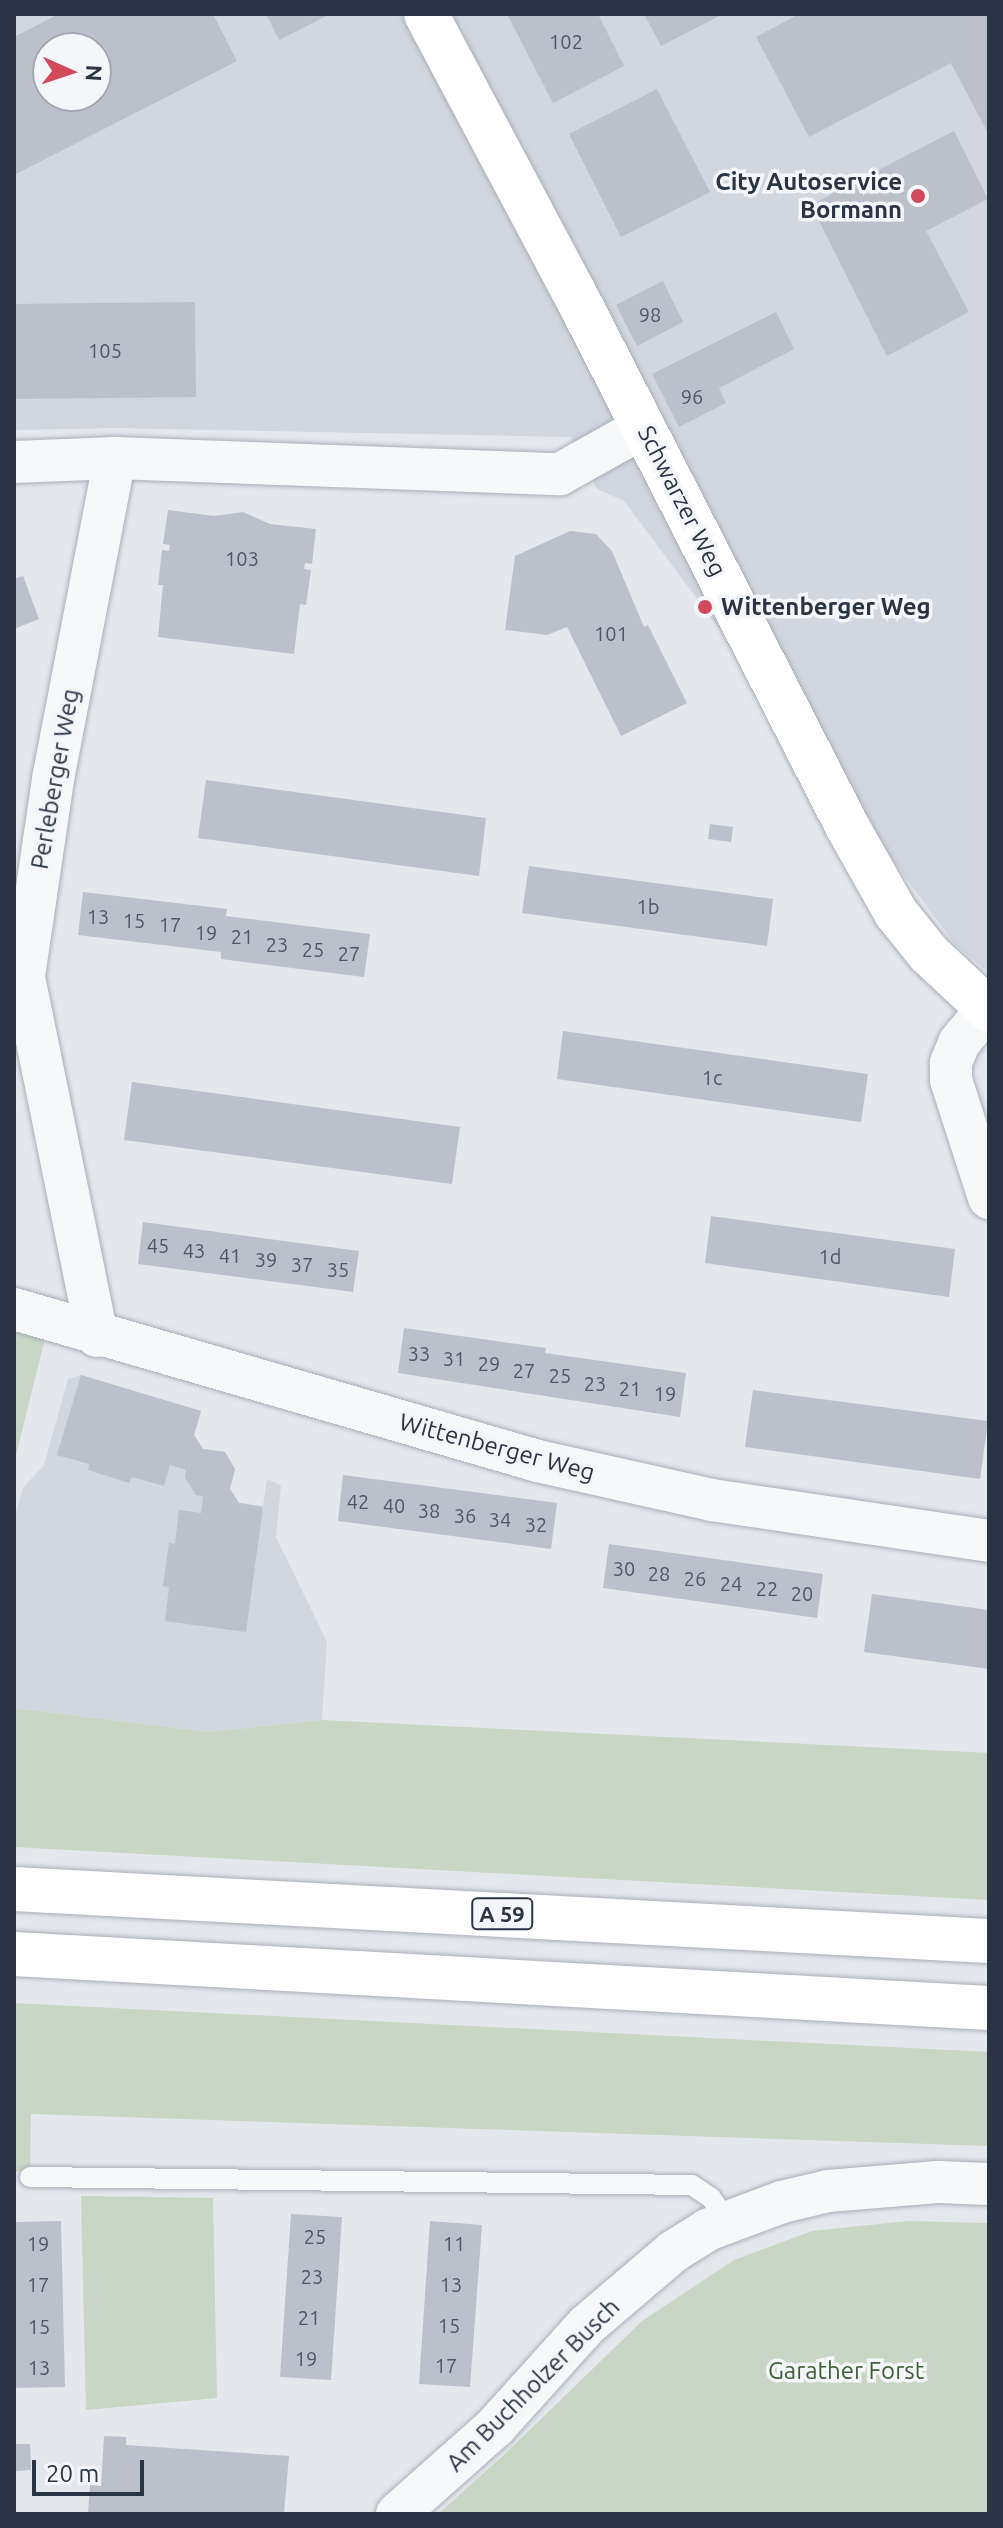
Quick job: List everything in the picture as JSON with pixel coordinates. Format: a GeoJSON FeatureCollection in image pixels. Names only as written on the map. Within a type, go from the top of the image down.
{"type":"FeatureCollection","features":[{"type":"Feature","properties":{"kind":"main road","name":"Schwarzer Weg"},"geometry":{"type":"LineString","coordinates":[[426,14],[644,427],[847,826],[896,913],[929,954],[988,1009]]}},
{"type":"Feature","properties":{"kind":"main road","name":"A 59"},"geometry":{"type":"LineString","coordinates":[[14,1889],[989,1941]]}},
{"type":"Feature","properties":{"kind":"main road"},"geometry":{"type":"LineString","coordinates":[[14,1954],[989,2008]]}},
{"type":"Feature","properties":{"kind":"street"},"geometry":{"type":"LineString","coordinates":[[14,462],[115,458],[560,474],[644,427]]}},
{"type":"Feature","properties":{"kind":"street","name":"Perleberger Weg"},"geometry":{"type":"LineString","coordinates":[[97,1336],[24,976],[54,774],[115,458]]}},
{"type":"Feature","properties":{"kind":"street"},"geometry":{"type":"LineString","coordinates":[[988,1009],[959,1043],[951,1063],[951,1080],[989,1198]]}},
{"type":"Feature","properties":{"kind":"street","name":"Wittenberger Weg"},"geometry":{"type":"LineString","coordinates":[[14,1309],[97,1336],[538,1461],[712,1500],[989,1541]]}},
{"type":"Feature","properties":{"kind":"street","name":"Am Buchholzer Busch"},"geometry":{"type":"LineString","coordinates":[[397,2514],[495,2427],[587,2325],[674,2251],[727,2221],[828,2191],[938,2182],[989,2184]]}},
{"type":"Feature","properties":{"kind":"lane"},"geometry":{"type":"LineString","coordinates":[[30,2177],[692,2185],[711,2198],[727,2221]]}},
{"type":"Feature","properties":{"kind":"shaded area"},"geometry":{"type":"Polygon","coordinates":[[[14,14],[989,14],[989,973],[955,944],[624,501],[597,489],[571,437],[116,428],[14,430],[14,14]]]}},
{"type":"Feature","properties":{"kind":"shaded area"},"geometry":{"type":"Polygon","coordinates":[[[81,1375],[201,1411],[194,1435],[203,1449],[225,1452],[235,1469],[230,1489],[239,1503],[263,1506],[267,1479],[281,1486],[276,1537],[327,1642],[322,1720],[209,1732],[14,1708],[14,1519],[23,1488],[44,1465],[68,1379],[81,1375]]]}},
{"type":"Feature","properties":{"kind":"green space"},"geometry":{"type":"Polygon","coordinates":[[[14,1328],[45,1338],[14,1463],[14,1328]]]}},
{"type":"Feature","properties":{"kind":"green space"},"geometry":{"type":"Polygon","coordinates":[[[14,1708],[209,1732],[322,1720],[989,1753],[989,1900],[14,1847],[14,1708]]]}},
{"type":"Feature","properties":{"kind":"green space"},"geometry":{"type":"Polygon","coordinates":[[[14,2003],[989,2052],[989,2146],[31,2114],[30,2170],[14,2172],[14,2003]]]}},
{"type":"Feature","properties":{"kind":"green space"},"geometry":{"type":"Polygon","coordinates":[[[81,2196],[213,2198],[217,2398],[86,2410],[81,2196]]]}},
{"type":"Feature","properties":{"kind":"green space","name":"Garather Forst"},"geometry":{"type":"Polygon","coordinates":[[[908,2221],[989,2223],[989,2514],[438,2514],[506,2453],[642,2321],[734,2260],[812,2231],[908,2221]]]}},
{"type":"Feature","properties":{"kind":"building"},"geometry":{"type":"Polygon","coordinates":[[[59,14],[213,14],[237,61],[14,175],[14,37],[59,14]]]}},
{"type":"Feature","properties":{"kind":"building"},"geometry":{"type":"Polygon","coordinates":[[[266,14],[330,14],[279,40],[266,14]]]}},
{"type":"Feature","properties":{"kind":"building"},"geometry":{"type":"Polygon","coordinates":[[[507,14],[603,14],[599,16],[624,66],[553,103],[507,14]]]}},
{"type":"Feature","properties":{"kind":"building"},"geometry":{"type":"Polygon","coordinates":[[[644,14],[723,14],[661,46],[644,14]]]}},
{"type":"Feature","properties":{"kind":"building"},"geometry":{"type":"Polygon","coordinates":[[[799,14],[989,14],[989,135],[951,63],[809,137],[756,37],[799,14]]]}},
{"type":"Feature","properties":{"kind":"building"},"geometry":{"type":"Polygon","coordinates":[[[657,89],[710,192],[621,237],[569,134],[657,89]]]}},
{"type":"Feature","properties":{"kind":"building"},"geometry":{"type":"Polygon","coordinates":[[[954,131],[988,199],[926,231],[969,312],[887,356],[811,205],[954,131]]]}},
{"type":"Feature","properties":{"kind":"building"},"geometry":{"type":"Polygon","coordinates":[[[663,281],[683,322],[637,346],[616,305],[663,281]]]}},
{"type":"Feature","properties":{"kind":"building"},"geometry":{"type":"Polygon","coordinates":[[[195,302],[196,397],[14,399],[14,304],[195,302]]]}},
{"type":"Feature","properties":{"kind":"building"},"geometry":{"type":"Polygon","coordinates":[[[776,312],[794,349],[719,388],[726,403],[679,427],[652,374],[776,312]]]}},
{"type":"Feature","properties":{"kind":"building"},"geometry":{"type":"Polygon","coordinates":[[[168,510],[214,516],[243,512],[270,524],[316,529],[312,564],[305,563],[304,569],[311,570],[306,605],[300,604],[294,654],[158,637],[163,585],[158,585],[162,550],[169,551],[170,545],[163,544],[168,510]]]}},
{"type":"Feature","properties":{"kind":"building"},"geometry":{"type":"Polygon","coordinates":[[[570,531],[596,534],[612,551],[644,627],[648,625],[687,703],[621,736],[567,627],[547,635],[505,630],[515,556],[570,531]]]}},
{"type":"Feature","properties":{"kind":"building"},"geometry":{"type":"Polygon","coordinates":[[[23,576],[39,619],[14,629],[14,579],[23,576]]]}},
{"type":"Feature","properties":{"kind":"building"},"geometry":{"type":"Polygon","coordinates":[[[206,780],[486,818],[479,876],[198,838],[206,780]]]}},
{"type":"Feature","properties":{"kind":"building"},"geometry":{"type":"Polygon","coordinates":[[[710,824],[733,827],[731,842],[708,839],[710,824]]]}},
{"type":"Feature","properties":{"kind":"building"},"geometry":{"type":"Polygon","coordinates":[[[529,866],[773,899],[767,946],[522,913],[529,866]]]}},
{"type":"Feature","properties":{"kind":"building"},"geometry":{"type":"Polygon","coordinates":[[[83,892],[227,909],[226,916],[370,934],[364,977],[221,959],[221,952],[78,935],[83,892]]]}},
{"type":"Feature","properties":{"kind":"building"},"geometry":{"type":"Polygon","coordinates":[[[563,1031],[868,1074],[861,1122],[557,1079],[563,1031]]]}},
{"type":"Feature","properties":{"kind":"building"},"geometry":{"type":"Polygon","coordinates":[[[132,1082],[460,1127],[452,1184],[124,1140],[132,1082]]]}},
{"type":"Feature","properties":{"kind":"building"},"geometry":{"type":"Polygon","coordinates":[[[711,1216],[955,1249],[949,1297],[705,1263],[711,1216]]]}},
{"type":"Feature","properties":{"kind":"building"},"geometry":{"type":"Polygon","coordinates":[[[143,1222],[359,1251],[353,1292],[138,1264],[143,1222]]]}},
{"type":"Feature","properties":{"kind":"building"},"geometry":{"type":"Polygon","coordinates":[[[404,1328],[546,1348],[545,1353],[686,1373],[680,1417],[398,1373],[404,1328]]]}},
{"type":"Feature","properties":{"kind":"building"},"geometry":{"type":"Polygon","coordinates":[[[81,1375],[201,1411],[194,1435],[203,1449],[225,1452],[235,1469],[230,1489],[239,1503],[263,1507],[246,1632],[165,1621],[169,1587],[163,1586],[169,1543],[175,1544],[179,1510],[201,1513],[203,1496],[196,1495],[185,1478],[186,1470],[170,1465],[164,1486],[132,1477],[129,1483],[88,1470],[89,1464],[57,1455],[81,1375]]]}},
{"type":"Feature","properties":{"kind":"building"},"geometry":{"type":"Polygon","coordinates":[[[753,1390],[988,1421],[980,1479],[745,1447],[753,1390]]]}},
{"type":"Feature","properties":{"kind":"building"},"geometry":{"type":"Polygon","coordinates":[[[343,1475],[557,1503],[551,1549],[338,1521],[343,1475]]]}},
{"type":"Feature","properties":{"kind":"building"},"geometry":{"type":"Polygon","coordinates":[[[609,1544],[823,1574],[817,1618],[603,1588],[609,1544]]]}},
{"type":"Feature","properties":{"kind":"building"},"geometry":{"type":"Polygon","coordinates":[[[872,1594],[989,1610],[989,1669],[864,1652],[872,1594]]]}},
{"type":"Feature","properties":{"kind":"building"},"geometry":{"type":"Polygon","coordinates":[[[291,2214],[342,2217],[331,2380],[280,2377],[291,2214]]]}},
{"type":"Feature","properties":{"kind":"building"},"geometry":{"type":"Polygon","coordinates":[[[61,2221],[65,2387],[14,2388],[14,2222],[61,2221]]]}},
{"type":"Feature","properties":{"kind":"building"},"geometry":{"type":"Polygon","coordinates":[[[430,2221],[482,2225],[470,2387],[419,2384],[430,2221]]]}},
{"type":"Feature","properties":{"kind":"building"},"geometry":{"type":"Polygon","coordinates":[[[104,2436],[126,2437],[126,2445],[289,2456],[284,2514],[88,2512],[90,2485],[101,2486],[104,2436]]]}},
{"type":"Feature","properties":{"kind":"building"},"geometry":{"type":"Polygon","coordinates":[[[14,2444],[30,2444],[31,2470],[14,2471],[14,2444]]]}},
{"type":"Feature","properties":{"kind":"place","name":"City Autoservice Bormann"},"geometry":{"type":"Point","coordinates":[918,196]}},
{"type":"Feature","properties":{"kind":"place","name":"Wittenberger Weg"},"geometry":{"type":"Point","coordinates":[705,607]}}]}
